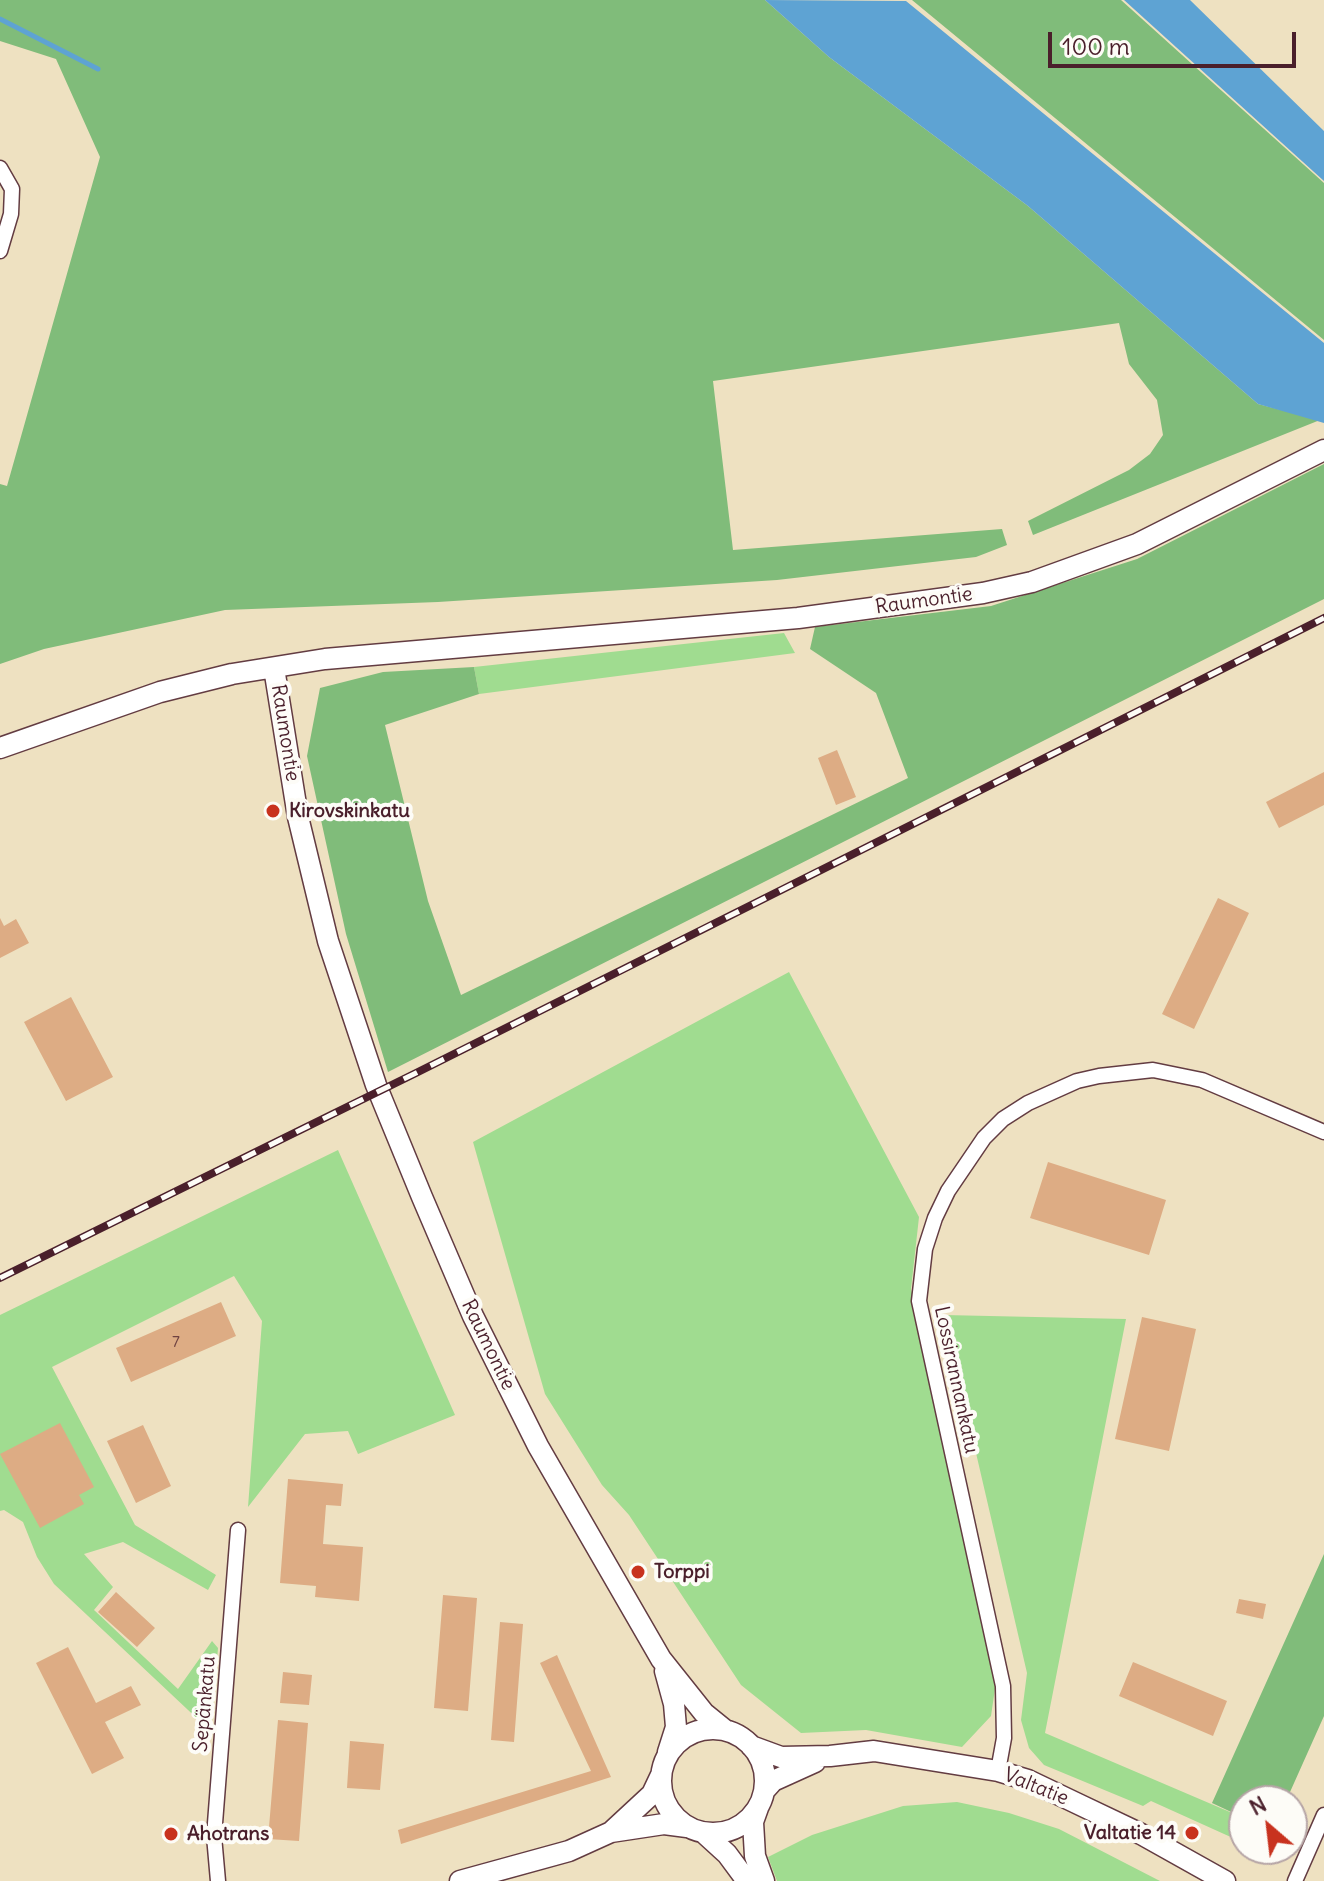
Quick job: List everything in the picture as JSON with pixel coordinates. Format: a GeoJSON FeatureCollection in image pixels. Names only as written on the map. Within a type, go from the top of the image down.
{"type":"FeatureCollection","features":[{"type":"Feature","properties":{"kind":"street"},"geometry":{"type":"LineString","coordinates":[[0,168],[12,189],[11,214],[0,251]]}},
{"type":"Feature","properties":{"kind":"street","name":"Raumontie"},"geometry":{"type":"LineString","coordinates":[[725,1730],[704,1713],[661,1659],[538,1446],[473,1316],[376,1085],[324,926],[298,817],[274,668],[325,659],[798,618],[983,593],[1032,582],[1137,544],[1324,450]]}},
{"type":"Feature","properties":{"kind":"street"},"geometry":{"type":"LineString","coordinates":[[0,748],[160,692],[232,674],[274,668]]}},
{"type":"Feature","properties":{"kind":"street","name":"Lossirannankatu"},"geometry":{"type":"LineString","coordinates":[[998,1771],[1004,1738],[1003,1686],[919,1301],[925,1249],[948,1191],[984,1138],[1003,1119],[1028,1103],[1077,1081],[1114,1074],[1153,1070],[1202,1080],[1324,1132]]}},
{"type":"Feature","properties":{"kind":"street","name":"Sepänkatu"},"geometry":{"type":"LineString","coordinates":[[218,1881],[214,1836],[238,1530]]}},
{"type":"Feature","properties":{"kind":"street","name":"Raumontie"},"geometry":{"type":"LineString","coordinates":[[661,1659],[674,1704],[676,1727],[664,1765]]}},
{"type":"Feature","properties":{"kind":"street"},"geometry":{"type":"LineString","coordinates":[[611,1832],[652,1794],[677,1743],[691,1734],[708,1729],[725,1730],[751,1746],[760,1759],[765,1775],[762,1798],[753,1822],[755,1856],[764,1881]]}},
{"type":"Feature","properties":{"kind":"street","name":"Valtatie"},"geometry":{"type":"LineString","coordinates":[[751,1746],[781,1757],[874,1751],[998,1771],[1028,1780],[1088,1808],[1225,1881]]}},
{"type":"Feature","properties":{"kind":"street","name":"Valtatie"},"geometry":{"type":"LineString","coordinates":[[762,1798],[773,1781],[830,1756]]}},
{"type":"Feature","properties":{"kind":"street"},"geometry":{"type":"LineString","coordinates":[[664,1765],[661,1790],[666,1805],[676,1818],[727,1854],[747,1881]]}},
{"type":"Feature","properties":{"kind":"street"},"geometry":{"type":"LineString","coordinates":[[464,1881],[569,1851],[611,1832],[664,1824],[720,1833],[736,1828],[749,1819],[762,1798]]}},
{"type":"Feature","properties":{"kind":"street"},"geometry":{"type":"LineString","coordinates":[[1295,1881],[1324,1815]]}},
{"type":"Feature","properties":{"kind":"green space"},"geometry":{"type":"Polygon","coordinates":[[[0,0],[765,0],[829,57],[1028,206],[1258,404],[1320,420],[1033,535],[1028,521],[1129,470],[1150,454],[1163,435],[1157,400],[1129,364],[1119,323],[713,381],[733,550],[1002,529],[1007,545],[976,557],[777,580],[438,602],[225,610],[44,649],[0,664],[0,484],[7,486],[100,157],[56,59],[0,41],[0,0]]]}},
{"type":"Feature","properties":{"kind":"green space"},"geometry":{"type":"Polygon","coordinates":[[[912,0],[1121,0],[1324,183],[1324,340],[912,0]]]}},
{"type":"Feature","properties":{"kind":"green space"},"geometry":{"type":"Polygon","coordinates":[[[1324,464],[1324,599],[388,1072],[346,934],[307,756],[320,688],[383,672],[474,667],[479,694],[385,725],[428,901],[461,995],[908,778],[876,693],[810,649],[815,627],[991,606],[1137,559],[1324,464]]]}},
{"type":"Feature","properties":{"kind":"green space"},"geometry":{"type":"Polygon","coordinates":[[[784,633],[795,653],[479,694],[474,667],[784,633]]]}},
{"type":"Feature","properties":{"kind":"green space"},"geometry":{"type":"Polygon","coordinates":[[[789,972],[919,1217],[911,1289],[997,1675],[991,1716],[962,1747],[866,1730],[801,1733],[741,1685],[629,1515],[602,1485],[545,1394],[473,1142],[789,972]]]}},
{"type":"Feature","properties":{"kind":"green space"},"geometry":{"type":"Polygon","coordinates":[[[338,1150],[455,1415],[358,1454],[348,1431],[305,1434],[248,1507],[262,1321],[234,1276],[52,1367],[135,1525],[216,1575],[208,1590],[123,1542],[84,1554],[113,1587],[94,1610],[178,1689],[212,1641],[218,1648],[212,1721],[204,1725],[54,1584],[37,1557],[23,1522],[4,1510],[0,1511],[0,1315],[338,1150]]]}},
{"type":"Feature","properties":{"kind":"green space"},"geometry":{"type":"Polygon","coordinates":[[[944,1315],[1126,1319],[1045,1733],[1228,1811],[1228,1836],[1151,1801],[1143,1806],[1044,1765],[1029,1748],[1021,1720],[1027,1673],[944,1315]]]}},
{"type":"Feature","properties":{"kind":"green space"},"geometry":{"type":"Polygon","coordinates":[[[1324,1554],[1324,1716],[1293,1785],[1228,1785],[1228,1810],[1212,1803],[1324,1554]]]}},
{"type":"Feature","properties":{"kind":"green space"},"geometry":{"type":"Polygon","coordinates":[[[957,1802],[1009,1813],[1059,1829],[1160,1881],[777,1881],[768,1857],[812,1835],[903,1806],[957,1802]]]}},
{"type":"Feature","properties":{"kind":"water"},"geometry":{"type":"Polygon","coordinates":[[[765,0],[906,1],[1324,343],[1324,423],[1258,404],[1028,206],[829,57],[765,0]]]}},
{"type":"Feature","properties":{"kind":"water"},"geometry":{"type":"Polygon","coordinates":[[[1124,0],[1190,0],[1324,131],[1324,181],[1124,0]]]}},
{"type":"Feature","properties":{"kind":"building"},"geometry":{"type":"Polygon","coordinates":[[[837,750],[856,797],[836,805],[818,758],[837,750]]]}},
{"type":"Feature","properties":{"kind":"building"},"geometry":{"type":"Polygon","coordinates":[[[1324,772],[1324,805],[1279,828],[1266,802],[1324,772]]]}},
{"type":"Feature","properties":{"kind":"building"},"geometry":{"type":"Polygon","coordinates":[[[1218,898],[1249,913],[1194,1029],[1162,1014],[1218,898]]]}},
{"type":"Feature","properties":{"kind":"building"},"geometry":{"type":"Polygon","coordinates":[[[0,918],[4,926],[16,919],[29,943],[0,958],[0,918]]]}},
{"type":"Feature","properties":{"kind":"building"},"geometry":{"type":"Polygon","coordinates":[[[71,997],[113,1077],[66,1101],[24,1022],[71,997]]]}},
{"type":"Feature","properties":{"kind":"building"},"geometry":{"type":"Polygon","coordinates":[[[1048,1162],[1166,1200],[1149,1255],[1030,1218],[1048,1162]]]}},
{"type":"Feature","properties":{"kind":"building"},"geometry":{"type":"Polygon","coordinates":[[[221,1302],[236,1336],[131,1382],[116,1348],[221,1302]]]}},
{"type":"Feature","properties":{"kind":"building"},"geometry":{"type":"Polygon","coordinates":[[[1142,1317],[1196,1329],[1169,1451],[1115,1439],[1142,1317]]]}},
{"type":"Feature","properties":{"kind":"building"},"geometry":{"type":"Polygon","coordinates":[[[60,1423],[94,1487],[79,1495],[84,1504],[40,1528],[0,1454],[60,1423]]]}},
{"type":"Feature","properties":{"kind":"building"},"geometry":{"type":"Polygon","coordinates":[[[143,1425],[171,1486],[136,1503],[107,1441],[143,1425]]]}},
{"type":"Feature","properties":{"kind":"building"},"geometry":{"type":"Polygon","coordinates":[[[288,1479],[343,1484],[341,1506],[326,1505],[323,1544],[363,1547],[359,1601],[315,1597],[316,1586],[280,1583],[288,1479]]]}},
{"type":"Feature","properties":{"kind":"building"},"geometry":{"type":"Polygon","coordinates":[[[116,1592],[155,1628],[137,1647],[98,1612],[116,1592]]]}},
{"type":"Feature","properties":{"kind":"building"},"geometry":{"type":"Polygon","coordinates":[[[443,1595],[477,1598],[468,1711],[434,1708],[443,1595]]]}},
{"type":"Feature","properties":{"kind":"building"},"geometry":{"type":"Polygon","coordinates":[[[1239,1599],[1266,1604],[1263,1619],[1236,1613],[1239,1599]]]}},
{"type":"Feature","properties":{"kind":"building"},"geometry":{"type":"Polygon","coordinates":[[[500,1622],[523,1624],[514,1742],[491,1740],[500,1622]]]}},
{"type":"Feature","properties":{"kind":"building"},"geometry":{"type":"Polygon","coordinates":[[[68,1647],[96,1703],[131,1686],[141,1705],[105,1722],[124,1758],[92,1774],[36,1663],[68,1647]]]}},
{"type":"Feature","properties":{"kind":"building"},"geometry":{"type":"Polygon","coordinates":[[[557,1655],[611,1777],[401,1844],[398,1830],[591,1771],[540,1663],[557,1655]]]}},
{"type":"Feature","properties":{"kind":"building"},"geometry":{"type":"Polygon","coordinates":[[[1133,1662],[1227,1701],[1213,1736],[1119,1696],[1133,1662]]]}},
{"type":"Feature","properties":{"kind":"building"},"geometry":{"type":"Polygon","coordinates":[[[283,1672],[312,1675],[309,1705],[280,1703],[283,1672]]]}},
{"type":"Feature","properties":{"kind":"building"},"geometry":{"type":"Polygon","coordinates":[[[278,1720],[308,1723],[299,1841],[268,1839],[278,1720]]]}},
{"type":"Feature","properties":{"kind":"building"},"geometry":{"type":"Polygon","coordinates":[[[350,1741],[384,1744],[380,1790],[347,1788],[350,1741]]]}},
{"type":"Feature","properties":{"kind":"waterway"},"geometry":{"type":"LineString","coordinates":[[0,19],[98,69]]}},
{"type":"Feature","properties":{"kind":"railway"},"geometry":{"type":"LineString","coordinates":[[0,1278],[1324,618]]}},
{"type":"Feature","properties":{"kind":"place","name":"Kirovskinkatu"},"geometry":{"type":"Point","coordinates":[273,811]}},
{"type":"Feature","properties":{"kind":"place","name":"Torppi"},"geometry":{"type":"Point","coordinates":[638,1572]}},
{"type":"Feature","properties":{"kind":"place","name":"Valtatie 14"},"geometry":{"type":"Point","coordinates":[1192,1833]}},
{"type":"Feature","properties":{"kind":"place","name":"Ahotrans"},"geometry":{"type":"Point","coordinates":[171,1834]}}]}
